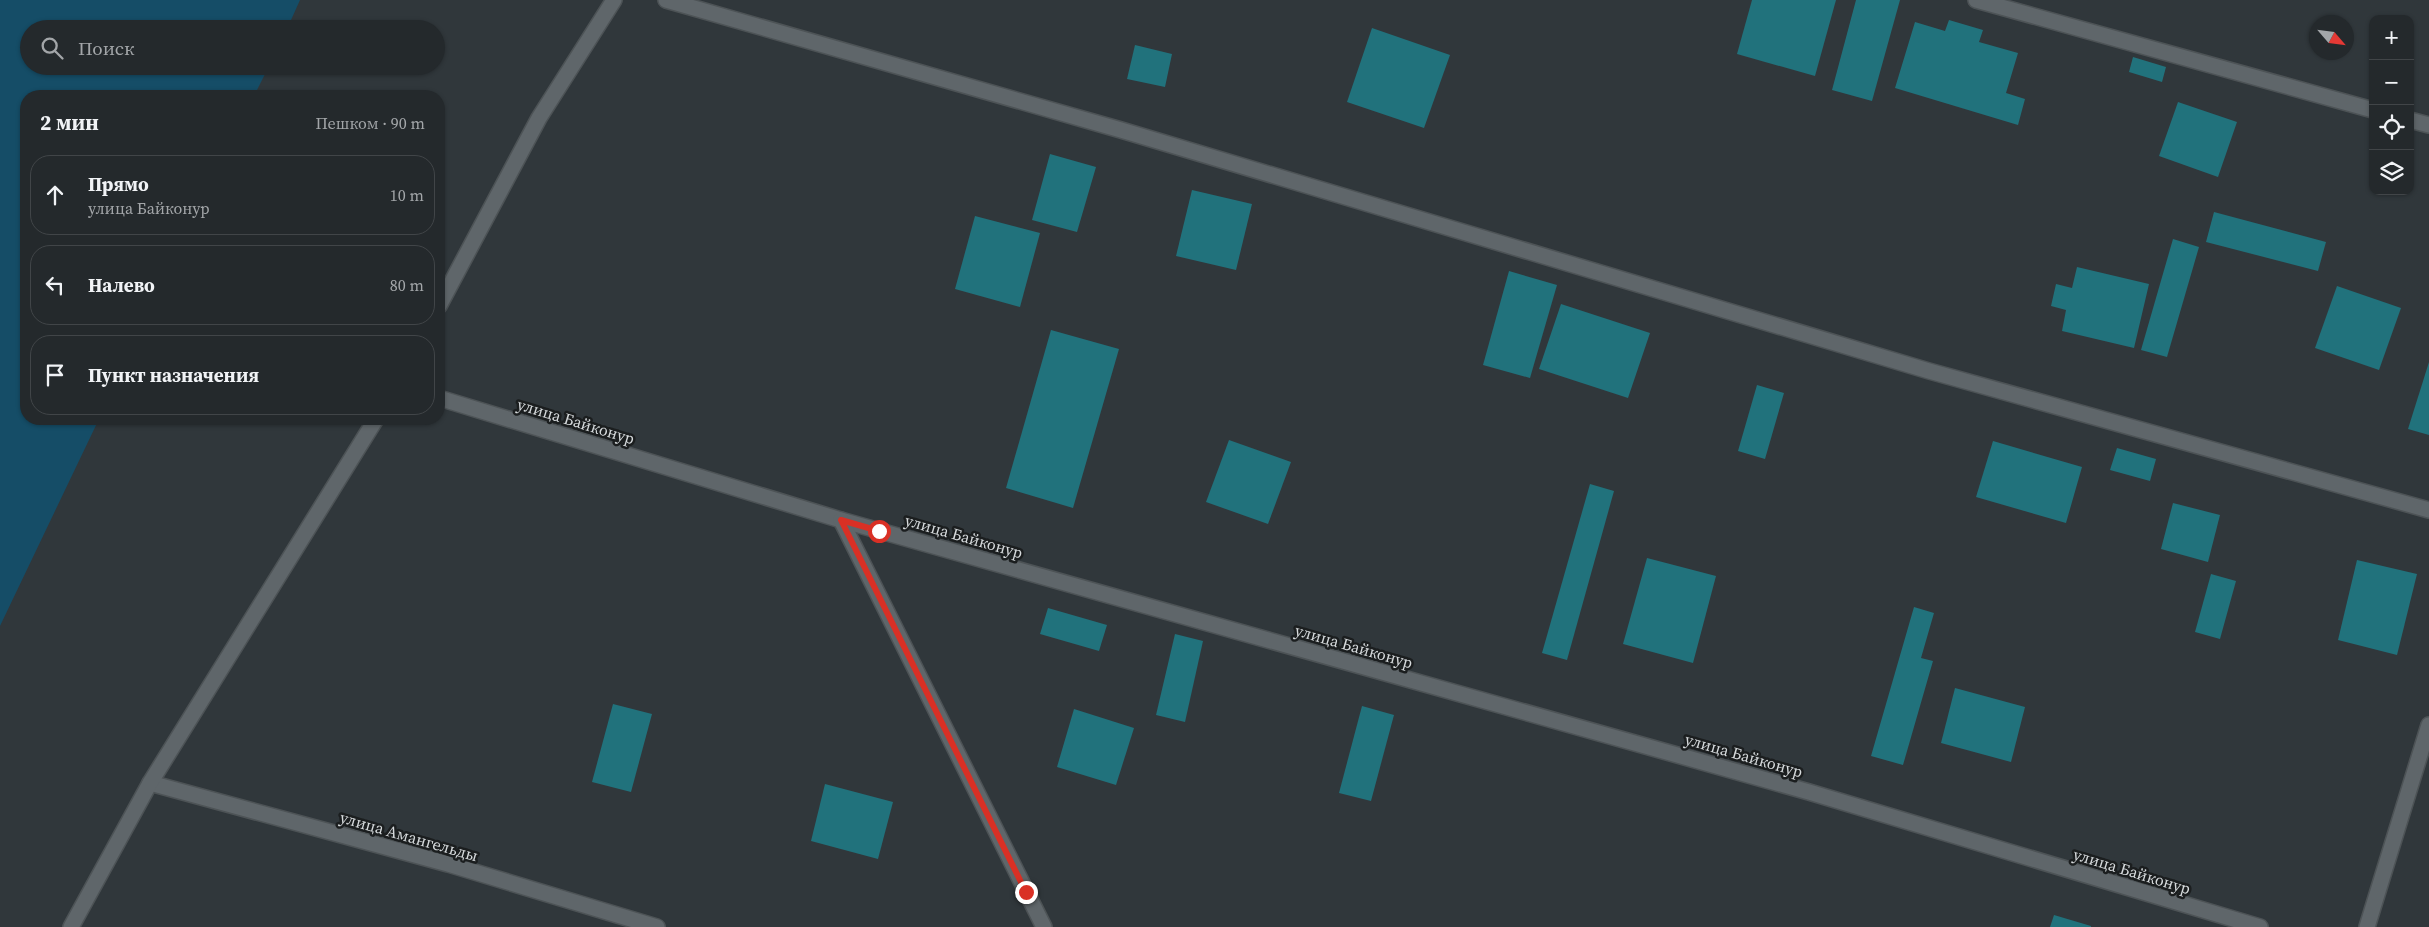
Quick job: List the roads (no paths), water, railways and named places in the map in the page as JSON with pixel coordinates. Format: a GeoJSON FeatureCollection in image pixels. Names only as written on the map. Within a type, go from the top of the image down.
{"type":"FeatureCollection","features":[{"type":"Feature","properties":{"kind":"street"},"geometry":{"type":"LineString","coordinates":[[445,295],[539,118],[614,0]]}},
{"type":"Feature","properties":{"kind":"street"},"geometry":{"type":"LineString","coordinates":[[666,0],[1121,130],[1929,371],[2429,510]]}},
{"type":"Feature","properties":{"kind":"street"},"geometry":{"type":"LineString","coordinates":[[1976,0],[2369,109]]}},
{"type":"Feature","properties":{"kind":"street"},"geometry":{"type":"LineString","coordinates":[[2414,121],[2429,125]]}},
{"type":"Feature","properties":{"kind":"street","name":"улица Байконур"},"geometry":{"type":"LineString","coordinates":[[445,400],[841,520],[1800,789],[2260,927]]}},
{"type":"Feature","properties":{"kind":"street"},"geometry":{"type":"LineString","coordinates":[[71,927],[150,783],[372,425]]}},
{"type":"Feature","properties":{"kind":"street"},"geometry":{"type":"LineString","coordinates":[[841,520],[1044,927]]}},
{"type":"Feature","properties":{"kind":"street"},"geometry":{"type":"LineString","coordinates":[[2367,927],[2429,725]]}},
{"type":"Feature","properties":{"kind":"street","name":"улица Амангельды"},"geometry":{"type":"LineString","coordinates":[[150,783],[448,864],[657,927]]}}]}
